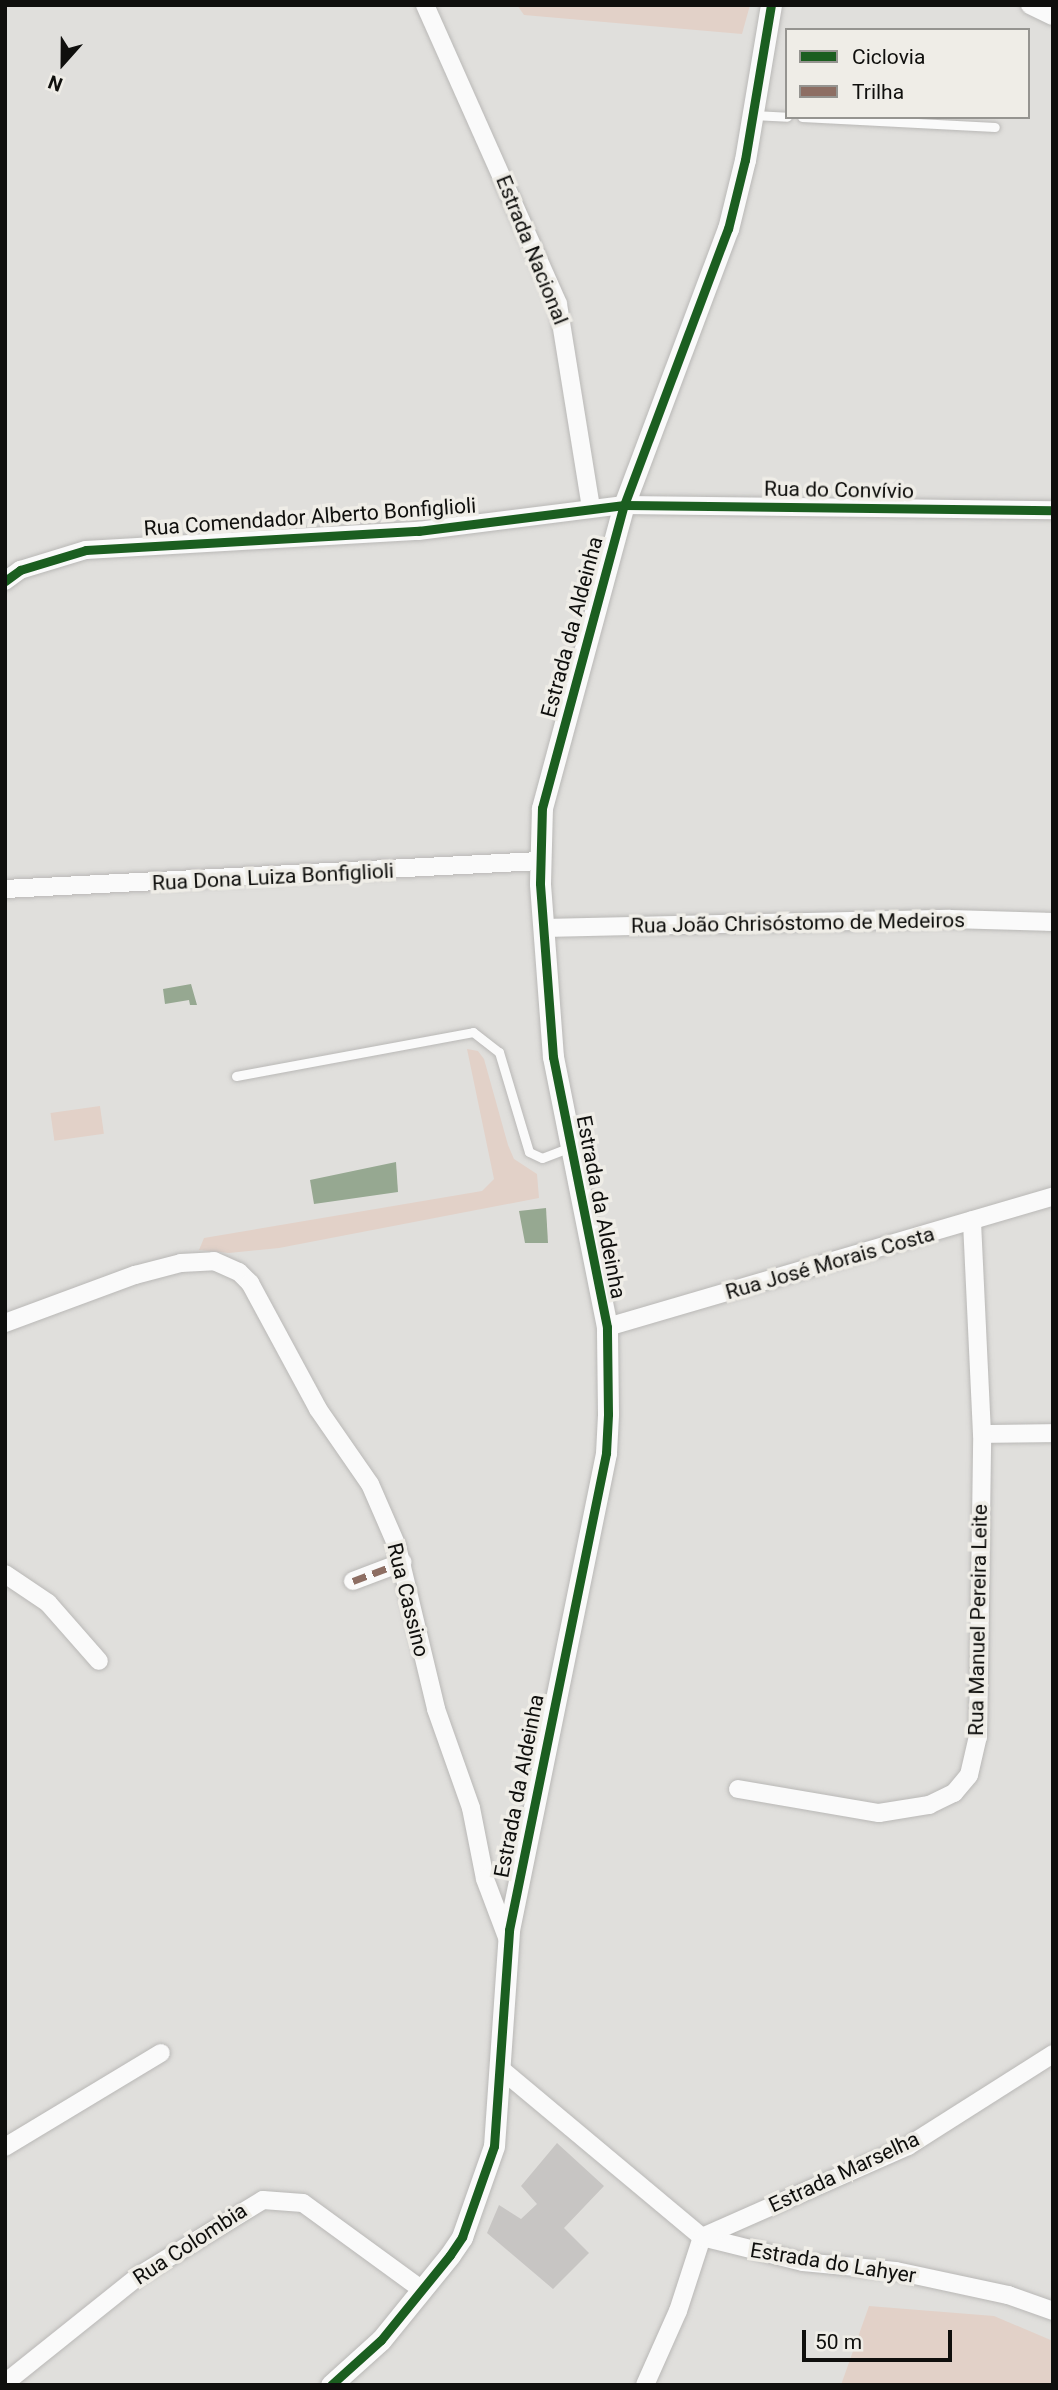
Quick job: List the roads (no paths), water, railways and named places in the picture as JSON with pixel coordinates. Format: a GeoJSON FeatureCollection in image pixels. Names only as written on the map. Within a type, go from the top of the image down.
{"type":"FeatureCollection","features":[{"type":"Feature","properties":{"kind":"street","name":"Estrada Nacional"},"geometry":{"type":"LineString","coordinates":[[425,5],[562,314],[591,508]]}},
{"type":"Feature","properties":{"kind":"street","name":"Estrada da Aldeinha"},"geometry":{"type":"LineString","coordinates":[[331,2385],[381,2340],[462,2237],[494,2146],[502,2070],[509,1940],[606,1453],[607,1327],[553,1057],[540,861],[542,808],[624,505],[728,229],[771,5]]}},
{"type":"Feature","properties":{"kind":"street"},"geometry":{"type":"LineString","coordinates":[[1030,5],[1053,16]]}},
{"type":"Feature","properties":{"kind":"street","name":"Rua Comendador Alberto Bonfiglioli"},"geometry":{"type":"LineString","coordinates":[[5,582],[20,570],[86,550],[418,531],[624,505]]}},
{"type":"Feature","properties":{"kind":"street","name":"Rua do Convívio"},"geometry":{"type":"LineString","coordinates":[[624,505],[1053,510]]}},
{"type":"Feature","properties":{"kind":"street","name":"Rua Dona Luiza Bonfiglioli"},"geometry":{"type":"LineString","coordinates":[[5,889],[540,861]]}},
{"type":"Feature","properties":{"kind":"street","name":"Rua João Chrisóstomo de Medeiros"},"geometry":{"type":"LineString","coordinates":[[544,928],[950,919],[1053,922]]}},
{"type":"Feature","properties":{"kind":"street","name":"Rua José Morais Costa"},"geometry":{"type":"LineString","coordinates":[[607,1327],[1053,1197]]}},
{"type":"Feature","properties":{"kind":"street","name":"Rua Manuel Pereira Leite"},"geometry":{"type":"LineString","coordinates":[[738,1789],[879,1813],[929,1805],[954,1793],[969,1775],[978,1737],[982,1434],[972,1220]]}},
{"type":"Feature","properties":{"kind":"street","name":"Rua Cassino"},"geometry":{"type":"LineString","coordinates":[[5,1323],[135,1275],[197,1261],[214,1261],[239,1272],[290,1351],[317,1409],[370,1484],[402,1562],[436,1709],[471,1808],[485,1879],[509,1940]]}},
{"type":"Feature","properties":{"kind":"street"},"geometry":{"type":"LineString","coordinates":[[982,1434],[1053,1433]]}},
{"type":"Feature","properties":{"kind":"street"},"geometry":{"type":"LineString","coordinates":[[353,1581],[402,1562]]}},
{"type":"Feature","properties":{"kind":"street"},"geometry":{"type":"LineString","coordinates":[[5,1574],[48,1603],[99,1661]]}},
{"type":"Feature","properties":{"kind":"street"},"geometry":{"type":"LineString","coordinates":[[5,2147],[161,2053]]}},
{"type":"Feature","properties":{"kind":"street","name":"Estrada Marselha"},"geometry":{"type":"LineString","coordinates":[[702,2237],[908,2146],[1053,2054]]}},
{"type":"Feature","properties":{"kind":"street","name":"Estrada do Lahyer"},"geometry":{"type":"LineString","coordinates":[[502,2070],[702,2237],[803,2262],[897,2271],[1008,2295],[1053,2311]]}},
{"type":"Feature","properties":{"kind":"street","name":"Rua Colombia"},"geometry":{"type":"LineString","coordinates":[[5,2383],[140,2275],[263,2200],[277,2197],[303,2203],[421,2290]]}},
{"type":"Feature","properties":{"kind":"street"},"geometry":{"type":"LineString","coordinates":[[645,2385],[678,2311],[702,2237]]}},
{"type":"Feature","properties":{"kind":"lane"},"geometry":{"type":"LineString","coordinates":[[752,115],[785,117]]}},
{"type":"Feature","properties":{"kind":"lane"},"geometry":{"type":"LineString","coordinates":[[841,119],[995,127]]}},
{"type":"Feature","properties":{"kind":"lane"},"geometry":{"type":"LineString","coordinates":[[236,1076],[473,1032],[499,1052],[529,1152],[542,1158],[572,1146]]}}]}
